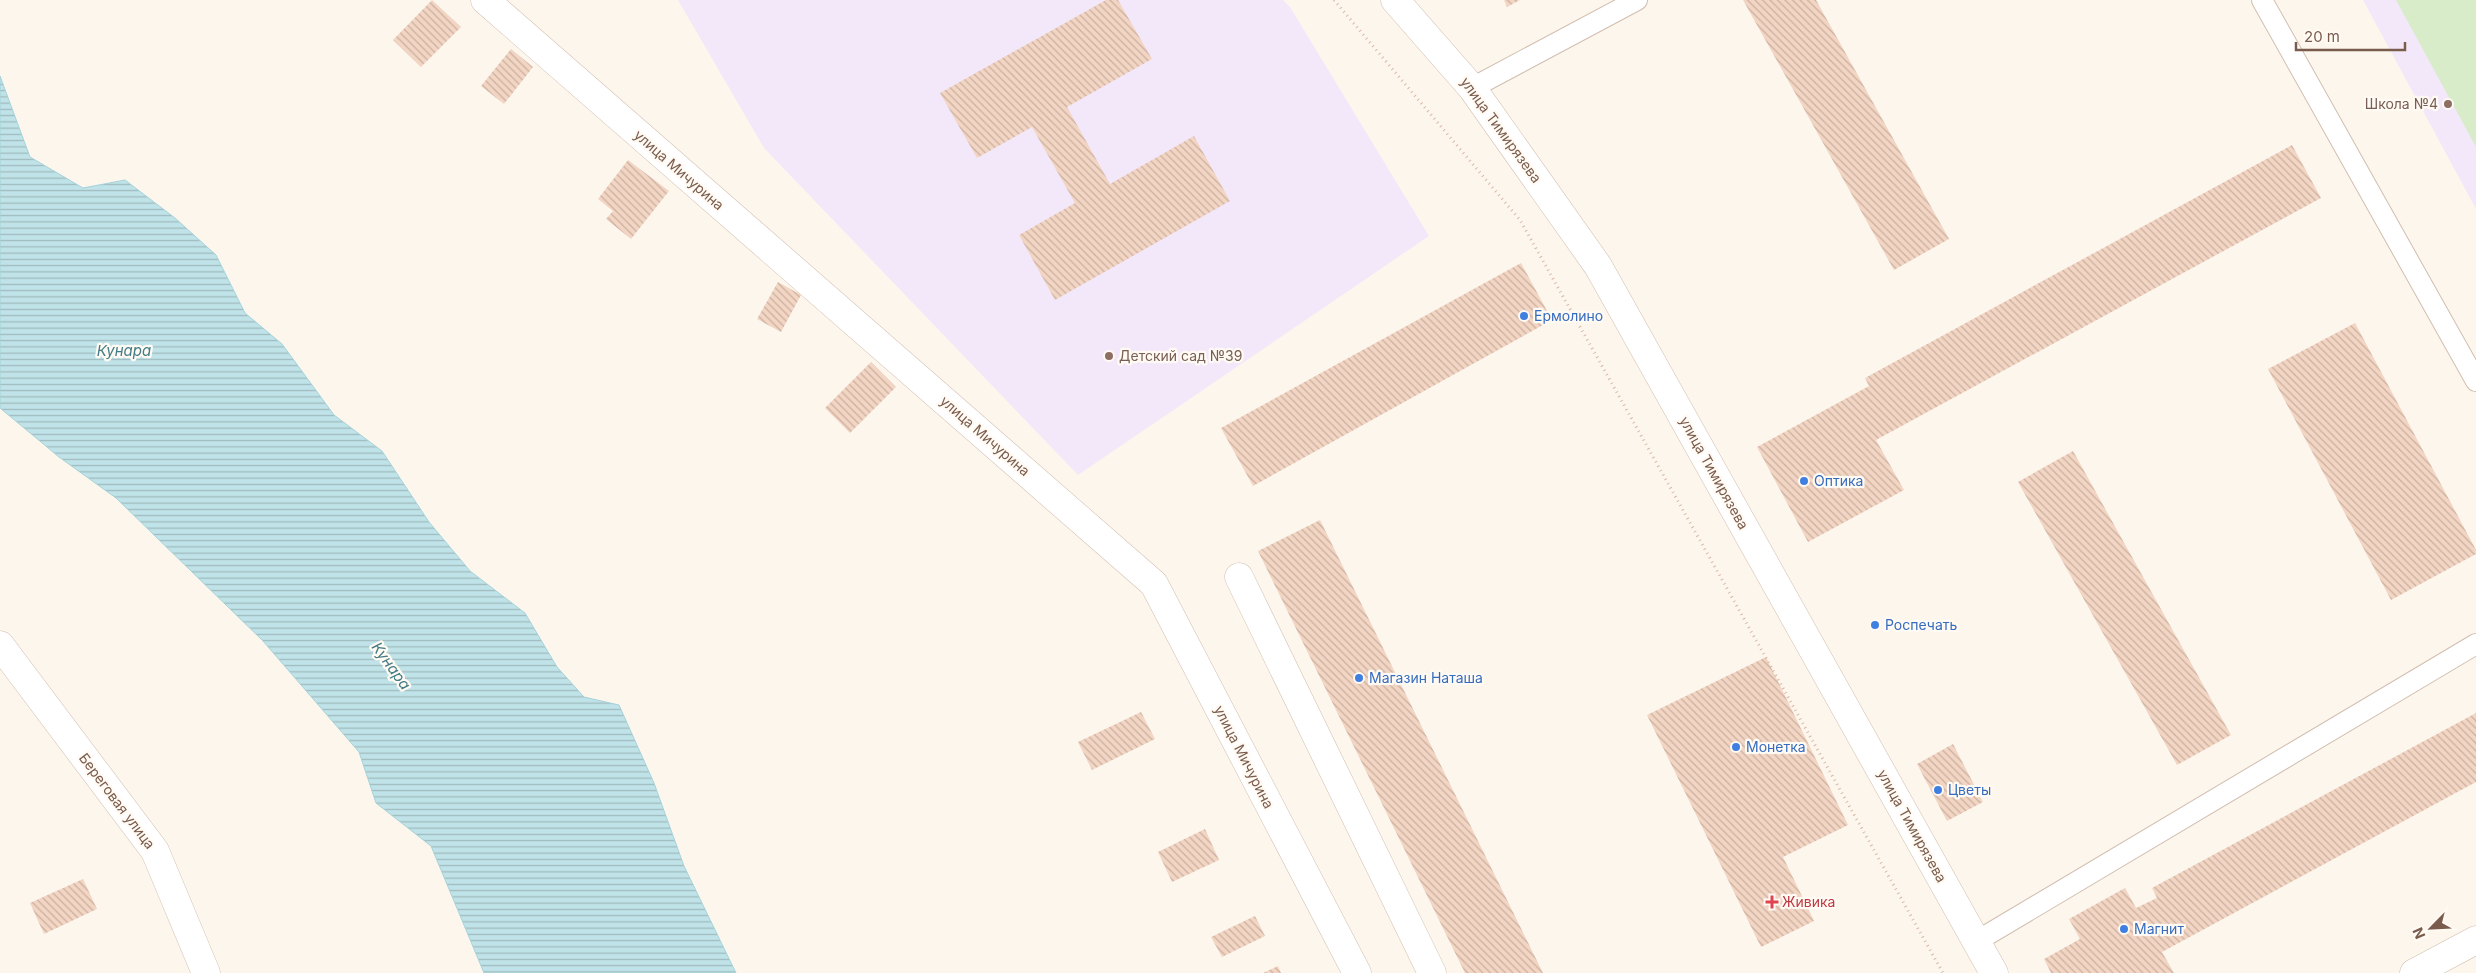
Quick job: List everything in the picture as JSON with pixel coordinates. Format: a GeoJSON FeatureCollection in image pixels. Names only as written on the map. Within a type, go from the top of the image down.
{"type":"FeatureCollection","features":[{"type":"Feature","properties":{"kind":"street","name":"улица Мичурина"},"geometry":{"type":"LineString","coordinates":[[484,0],[1154,584],[1357,973]]}},
{"type":"Feature","properties":{"kind":"street","name":"улица Тимирязева"},"geometry":{"type":"LineString","coordinates":[[1395,0],[1472,88],[1598,266],[1994,973]]}},
{"type":"Feature","properties":{"kind":"street"},"geometry":{"type":"LineString","coordinates":[[1239,577],[1432,973]]}},
{"type":"Feature","properties":{"kind":"street","name":"Береговая улица"},"geometry":{"type":"LineString","coordinates":[[0,644],[155,851],[206,973]]}},
{"type":"Feature","properties":{"kind":"street"},"geometry":{"type":"LineString","coordinates":[[2414,973],[2476,940]]}},
{"type":"Feature","properties":{"kind":"lane"},"geometry":{"type":"LineString","coordinates":[[1472,88],[1637,0]]}},
{"type":"Feature","properties":{"kind":"lane"},"geometry":{"type":"LineString","coordinates":[[2262,0],[2476,381]]}},
{"type":"Feature","properties":{"kind":"lane"},"geometry":{"type":"LineString","coordinates":[[1977,941],[2476,644]]}},
{"type":"Feature","properties":{"kind":"path"},"geometry":{"type":"LineString","coordinates":[[1334,0],[1520,220],[1943,973]]}},
{"type":"Feature","properties":{"kind":"shaded area","name":"Детский сад №39"},"geometry":{"type":"Polygon","coordinates":[[[678,0],[1283,0],[1290,7],[1429,236],[1078,475],[764,148],[678,0]]]}},
{"type":"Feature","properties":{"kind":"shaded area","name":"Школа №4"},"geometry":{"type":"Polygon","coordinates":[[[2363,0],[2476,0],[2476,209],[2363,0]]]}},
{"type":"Feature","properties":{"kind":"green space"},"geometry":{"type":"Polygon","coordinates":[[[2396,0],[2476,0],[2476,147],[2396,0]]]}},
{"type":"Feature","properties":{"kind":"water","name":"Кунара"},"geometry":{"type":"Polygon","coordinates":[[[0,76],[30,157],[83,188],[125,180],[175,218],[216,255],[245,313],[282,344],[334,415],[382,451],[429,522],[470,571],[525,613],[557,667],[584,697],[619,705],[654,783],[684,866],[736,973],[484,973],[431,846],[376,803],[359,752],[263,641],[116,498],[59,457],[0,408],[0,76]]]}},
{"type":"Feature","properties":{"kind":"building"},"geometry":{"type":"Polygon","coordinates":[[[432,0],[461,27],[421,67],[393,40],[432,0]]]}},
{"type":"Feature","properties":{"kind":"building"},"geometry":{"type":"Polygon","coordinates":[[[1106,0],[1118,0],[1152,59],[1067,107],[1110,184],[1194,136],[1230,201],[1055,300],[1019,235],[1075,203],[1032,127],[977,158],[940,93],[1106,0]]]}},
{"type":"Feature","properties":{"kind":"building"},"geometry":{"type":"Polygon","coordinates":[[[1504,0],[1520,0],[1507,7],[1504,0]]]}},
{"type":"Feature","properties":{"kind":"building"},"geometry":{"type":"Polygon","coordinates":[[[1743,0],[1816,0],[1949,239],[1894,270],[1743,0]]]}},
{"type":"Feature","properties":{"kind":"building"},"geometry":{"type":"Polygon","coordinates":[[[511,49],[533,67],[504,104],[481,86],[511,49]]]}},
{"type":"Feature","properties":{"kind":"building"},"geometry":{"type":"Polygon","coordinates":[[[2292,145],[2321,198],[1876,440],[1904,490],[1808,542],[1757,447],[1869,386],[1865,378],[2292,145]]]}},
{"type":"Feature","properties":{"kind":"building"},"geometry":{"type":"Polygon","coordinates":[[[628,160],[669,191],[631,239],[606,219],[613,211],[598,199],[628,160]]]}},
{"type":"Feature","properties":{"kind":"building"},"geometry":{"type":"Polygon","coordinates":[[[1521,263],[1552,320],[1253,486],[1221,428],[1521,263]]]}},
{"type":"Feature","properties":{"kind":"building"},"geometry":{"type":"Polygon","coordinates":[[[778,282],[801,295],[781,332],[757,319],[778,282]]]}},
{"type":"Feature","properties":{"kind":"building"},"geometry":{"type":"Polygon","coordinates":[[[2355,323],[2476,550],[2476,554],[2391,600],[2268,369],[2355,323]]]}},
{"type":"Feature","properties":{"kind":"building"},"geometry":{"type":"Polygon","coordinates":[[[871,362],[896,387],[850,433],[825,408],[871,362]]]}},
{"type":"Feature","properties":{"kind":"building"},"geometry":{"type":"Polygon","coordinates":[[[2073,451],[2231,735],[2177,765],[2018,482],[2073,451]]]}},
{"type":"Feature","properties":{"kind":"building"},"geometry":{"type":"Polygon","coordinates":[[[1320,520],[1543,973],[1465,973],[1258,551],[1320,520]]]}},
{"type":"Feature","properties":{"kind":"building","name":"Монетка"},"geometry":{"type":"Polygon","coordinates":[[[1766,657],[1848,825],[1783,857],[1814,921],[1761,947],[1647,715],[1766,657]]]}},
{"type":"Feature","properties":{"kind":"building"},"geometry":{"type":"Polygon","coordinates":[[[1141,712],[1155,739],[1092,770],[1078,742],[1141,712]]]}},
{"type":"Feature","properties":{"kind":"building"},"geometry":{"type":"Polygon","coordinates":[[[2476,713],[2476,782],[2162,952],[2174,973],[2051,973],[2044,959],[2080,939],[2069,919],[2125,888],[2136,908],[2157,898],[2152,888],[2476,713]]]}},
{"type":"Feature","properties":{"kind":"building"},"geometry":{"type":"Polygon","coordinates":[[[1953,744],[1983,802],[1947,821],[1917,764],[1953,744]]]}},
{"type":"Feature","properties":{"kind":"building"},"geometry":{"type":"Polygon","coordinates":[[[1205,829],[1219,860],[1172,882],[1158,852],[1205,829]]]}},
{"type":"Feature","properties":{"kind":"building"},"geometry":{"type":"Polygon","coordinates":[[[83,879],[97,909],[44,934],[30,903],[83,879]]]}},
{"type":"Feature","properties":{"kind":"building"},"geometry":{"type":"Polygon","coordinates":[[[1255,916],[1265,936],[1222,957],[1211,937],[1255,916]]]}},
{"type":"Feature","properties":{"kind":"building"},"geometry":{"type":"Polygon","coordinates":[[[1278,966],[1281,973],[1263,973],[1278,966]]]}},
{"type":"Feature","properties":{"kind":"place","name":"Школа №4"},"geometry":{"type":"Point","coordinates":[2448,104]}},
{"type":"Feature","properties":{"kind":"place","name":"Ермолино"},"geometry":{"type":"Point","coordinates":[1524,316]}},
{"type":"Feature","properties":{"kind":"place","name":"Детский сад №39"},"geometry":{"type":"Point","coordinates":[1109,356]}},
{"type":"Feature","properties":{"kind":"place","name":"Оптика"},"geometry":{"type":"Point","coordinates":[1804,481]}},
{"type":"Feature","properties":{"kind":"place","name":"Роспечать"},"geometry":{"type":"Point","coordinates":[1875,625]}},
{"type":"Feature","properties":{"kind":"place","name":"Магазин Наташа"},"geometry":{"type":"Point","coordinates":[1359,678]}},
{"type":"Feature","properties":{"kind":"place","name":"Монетка"},"geometry":{"type":"Point","coordinates":[1736,747]}},
{"type":"Feature","properties":{"kind":"place","name":"Цветы"},"geometry":{"type":"Point","coordinates":[1938,790]}},
{"type":"Feature","properties":{"kind":"place","name":"Живика"},"geometry":{"type":"Point","coordinates":[1772,902]}},
{"type":"Feature","properties":{"kind":"place","name":"Магнит"},"geometry":{"type":"Point","coordinates":[2124,929]}}]}
